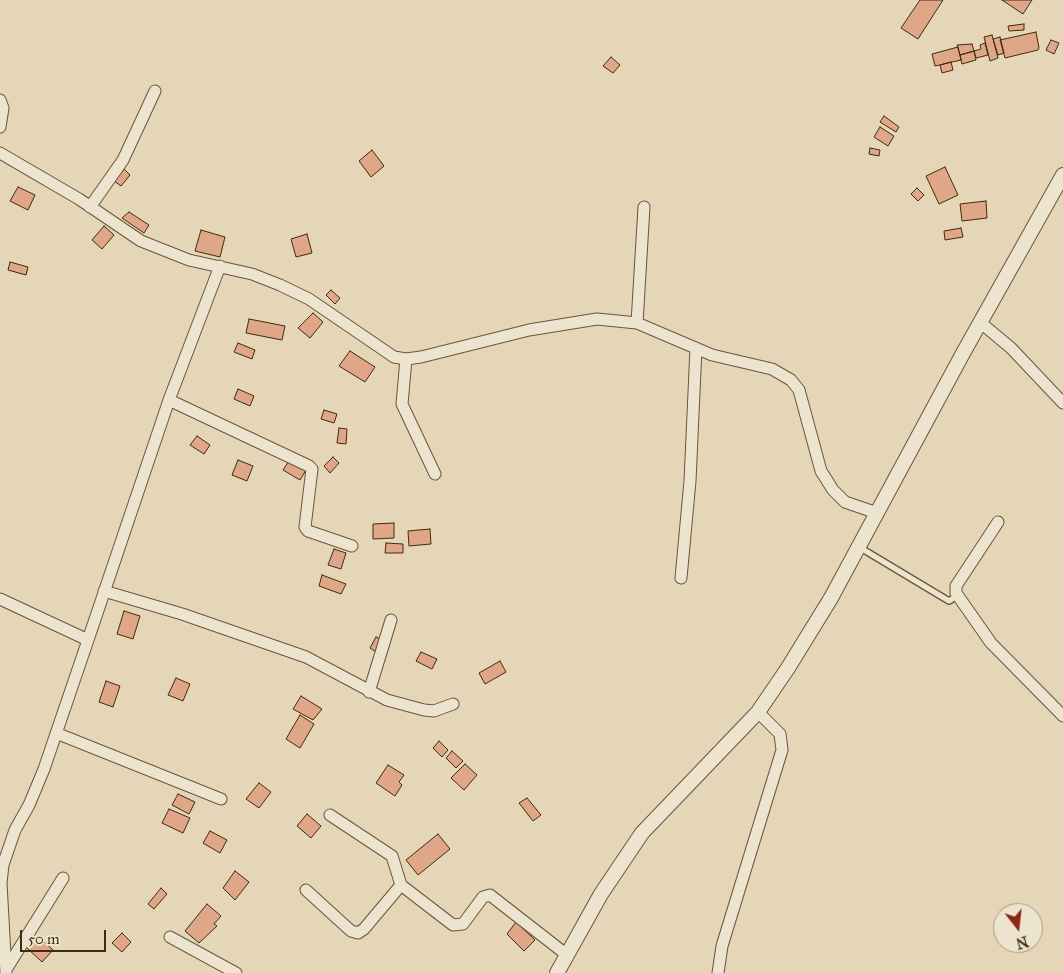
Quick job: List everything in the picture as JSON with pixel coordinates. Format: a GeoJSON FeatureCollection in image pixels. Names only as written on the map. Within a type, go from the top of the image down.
{"type":"FeatureCollection","features":[{"type":"Feature","properties":{"kind":"street"},"geometry":{"type":"LineString","coordinates":[[90,207],[123,160],[155,91]]}},
{"type":"Feature","properties":{"kind":"street"},"geometry":{"type":"LineString","coordinates":[[0,100],[3,108],[0,127]]}},
{"type":"Feature","properties":{"kind":"street"},"geometry":{"type":"LineString","coordinates":[[0,153],[90,207],[141,241],[189,260],[252,274],[280,285],[316,304],[394,357],[406,359],[529,330],[597,319],[637,323],[712,355],[772,370],[791,380],[799,390],[804,402],[822,471],[833,490],[845,502],[877,513]]}},
{"type":"Feature","properties":{"kind":"street"},"geometry":{"type":"LineString","coordinates":[[557,973],[601,894],[642,833],[758,712],[831,598],[962,355],[1063,175]]}},
{"type":"Feature","properties":{"kind":"street"},"geometry":{"type":"LineString","coordinates":[[637,323],[644,207]]}},
{"type":"Feature","properties":{"kind":"street"},"geometry":{"type":"LineString","coordinates":[[6,970],[3,954],[1,883],[3,864],[15,830],[28,805],[56,733],[169,400],[220,266]]}},
{"type":"Feature","properties":{"kind":"street"},"geometry":{"type":"LineString","coordinates":[[981,323],[1011,348],[1063,404]]}},
{"type":"Feature","properties":{"kind":"street"},"geometry":{"type":"LineString","coordinates":[[681,578],[690,481],[696,348]]}},
{"type":"Feature","properties":{"kind":"street"},"geometry":{"type":"LineString","coordinates":[[406,359],[402,404],[435,474]]}},
{"type":"Feature","properties":{"kind":"street"},"geometry":{"type":"LineString","coordinates":[[169,400],[309,466],[312,469],[305,527],[308,531],[352,546]]}},
{"type":"Feature","properties":{"kind":"street"},"geometry":{"type":"LineString","coordinates":[[998,522],[956,586],[957,596],[991,643],[1063,716]]}},
{"type":"Feature","properties":{"kind":"street"},"geometry":{"type":"LineString","coordinates":[[104,592],[182,614],[306,657],[369,692],[424,710],[434,711],[453,704]]}},
{"type":"Feature","properties":{"kind":"street"},"geometry":{"type":"LineString","coordinates":[[0,599],[88,640]]}},
{"type":"Feature","properties":{"kind":"street"},"geometry":{"type":"LineString","coordinates":[[369,692],[391,620]]}},
{"type":"Feature","properties":{"kind":"street"},"geometry":{"type":"LineString","coordinates":[[718,973],[722,946],[782,750],[780,734],[758,712]]}},
{"type":"Feature","properties":{"kind":"street"},"geometry":{"type":"LineString","coordinates":[[56,733],[221,799]]}},
{"type":"Feature","properties":{"kind":"street"},"geometry":{"type":"LineString","coordinates":[[330,814],[392,856],[401,885],[453,925],[463,924],[484,897],[490,895],[567,954]]}},
{"type":"Feature","properties":{"kind":"street"},"geometry":{"type":"LineString","coordinates":[[6,970],[63,878]]}},
{"type":"Feature","properties":{"kind":"street"},"geometry":{"type":"LineString","coordinates":[[306,890],[351,930],[358,933],[364,929],[401,885]]}},
{"type":"Feature","properties":{"kind":"street"},"geometry":{"type":"LineString","coordinates":[[170,937],[236,973]]}},
{"type":"Feature","properties":{"kind":"lane"},"geometry":{"type":"LineString","coordinates":[[859,547],[949,601],[957,596]]}},
{"type":"Feature","properties":{"kind":"building"},"geometry":{"type":"Polygon","coordinates":[[[920,0],[943,0],[918,39],[901,28],[920,0]]]}},
{"type":"Feature","properties":{"kind":"building"},"geometry":{"type":"Polygon","coordinates":[[[1002,0],[1032,0],[1023,14],[1002,0]]]}},
{"type":"Feature","properties":{"kind":"building"},"geometry":{"type":"Polygon","coordinates":[[[1024,24],[1024,30],[1009,31],[1008,26],[1024,24]]]}},
{"type":"Feature","properties":{"kind":"building"},"geometry":{"type":"Polygon","coordinates":[[[1036,32],[1038,50],[1005,58],[1000,40],[1036,32]]]}},
{"type":"Feature","properties":{"kind":"building"},"geometry":{"type":"Polygon","coordinates":[[[992,35],[998,58],[990,61],[984,37],[992,35]]]}},
{"type":"Feature","properties":{"kind":"building"},"geometry":{"type":"Polygon","coordinates":[[[1000,37],[1004,53],[998,55],[993,39],[1000,37]]]}},
{"type":"Feature","properties":{"kind":"building"},"geometry":{"type":"Polygon","coordinates":[[[1051,40],[1059,43],[1054,54],[1046,50],[1051,40]]]}},
{"type":"Feature","properties":{"kind":"building"},"geometry":{"type":"Polygon","coordinates":[[[985,43],[988,55],[976,58],[974,51],[981,49],[980,45],[985,43]]]}},
{"type":"Feature","properties":{"kind":"building"},"geometry":{"type":"Polygon","coordinates":[[[972,44],[974,51],[960,55],[957,45],[972,44]]]}},
{"type":"Feature","properties":{"kind":"building"},"geometry":{"type":"Polygon","coordinates":[[[958,47],[961,60],[935,66],[932,54],[958,47]]]}},
{"type":"Feature","properties":{"kind":"building"},"geometry":{"type":"Polygon","coordinates":[[[974,51],[976,60],[962,64],[960,55],[974,51]]]}},
{"type":"Feature","properties":{"kind":"building"},"geometry":{"type":"Polygon","coordinates":[[[611,57],[620,65],[613,73],[603,66],[611,57]]]}},
{"type":"Feature","properties":{"kind":"building"},"geometry":{"type":"Polygon","coordinates":[[[951,62],[953,70],[942,73],[940,65],[951,62]]]}},
{"type":"Feature","properties":{"kind":"building"},"geometry":{"type":"Polygon","coordinates":[[[884,116],[899,127],[896,132],[880,122],[884,116]]]}},
{"type":"Feature","properties":{"kind":"building"},"geometry":{"type":"Polygon","coordinates":[[[880,127],[894,136],[888,146],[874,137],[880,127]]]}},
{"type":"Feature","properties":{"kind":"building"},"geometry":{"type":"Polygon","coordinates":[[[870,148],[880,150],[879,156],[869,154],[870,148]]]}},
{"type":"Feature","properties":{"kind":"building"},"geometry":{"type":"Polygon","coordinates":[[[372,150],[384,166],[371,177],[359,161],[372,150]]]}},
{"type":"Feature","properties":{"kind":"building"},"geometry":{"type":"Polygon","coordinates":[[[945,167],[958,195],[939,204],[926,176],[945,167]]]}},
{"type":"Feature","properties":{"kind":"building"},"geometry":{"type":"Polygon","coordinates":[[[124,169],[130,175],[121,186],[114,181],[124,169]]]}},
{"type":"Feature","properties":{"kind":"building"},"geometry":{"type":"Polygon","coordinates":[[[18,187],[35,195],[28,210],[10,201],[18,187]]]}},
{"type":"Feature","properties":{"kind":"building"},"geometry":{"type":"Polygon","coordinates":[[[917,188],[924,195],[918,201],[911,194],[917,188]]]}},
{"type":"Feature","properties":{"kind":"building"},"geometry":{"type":"Polygon","coordinates":[[[986,201],[987,218],[962,221],[960,204],[986,201]]]}},
{"type":"Feature","properties":{"kind":"building"},"geometry":{"type":"Polygon","coordinates":[[[129,212],[149,225],[144,233],[122,218],[129,212]]]}},
{"type":"Feature","properties":{"kind":"building"},"geometry":{"type":"Polygon","coordinates":[[[104,226],[114,235],[102,249],[92,240],[104,226]]]}},
{"type":"Feature","properties":{"kind":"building"},"geometry":{"type":"Polygon","coordinates":[[[961,228],[963,237],[945,240],[944,231],[961,228]]]}},
{"type":"Feature","properties":{"kind":"building"},"geometry":{"type":"Polygon","coordinates":[[[201,230],[225,237],[220,257],[195,251],[201,230]]]}},
{"type":"Feature","properties":{"kind":"building"},"geometry":{"type":"Polygon","coordinates":[[[307,234],[312,253],[296,257],[291,239],[307,234]]]}},
{"type":"Feature","properties":{"kind":"building"},"geometry":{"type":"Polygon","coordinates":[[[10,262],[28,267],[26,275],[8,270],[10,262]]]}},
{"type":"Feature","properties":{"kind":"building"},"geometry":{"type":"Polygon","coordinates":[[[331,290],[340,298],[335,304],[326,295],[331,290]]]}},
{"type":"Feature","properties":{"kind":"building"},"geometry":{"type":"Polygon","coordinates":[[[313,313],[323,322],[310,338],[298,328],[313,313]]]}},
{"type":"Feature","properties":{"kind":"building"},"geometry":{"type":"Polygon","coordinates":[[[249,319],[285,326],[282,340],[246,333],[249,319]]]}},
{"type":"Feature","properties":{"kind":"building"},"geometry":{"type":"Polygon","coordinates":[[[238,343],[255,350],[252,359],[234,352],[238,343]]]}},
{"type":"Feature","properties":{"kind":"building"},"geometry":{"type":"Polygon","coordinates":[[[350,351],[375,367],[365,382],[339,366],[350,351]]]}},
{"type":"Feature","properties":{"kind":"building"},"geometry":{"type":"Polygon","coordinates":[[[238,389],[254,396],[250,406],[234,399],[238,389]]]}},
{"type":"Feature","properties":{"kind":"building"},"geometry":{"type":"Polygon","coordinates":[[[324,410],[337,414],[334,423],[321,419],[324,410]]]}},
{"type":"Feature","properties":{"kind":"building"},"geometry":{"type":"Polygon","coordinates":[[[339,428],[347,429],[346,444],[337,443],[339,428]]]}},
{"type":"Feature","properties":{"kind":"building"},"geometry":{"type":"Polygon","coordinates":[[[197,436],[210,445],[204,454],[190,445],[197,436]]]}},
{"type":"Feature","properties":{"kind":"building"},"geometry":{"type":"Polygon","coordinates":[[[333,457],[339,463],[330,473],[324,466],[333,457]]]}},
{"type":"Feature","properties":{"kind":"building"},"geometry":{"type":"Polygon","coordinates":[[[238,460],[253,466],[247,481],[232,475],[238,460]]]}},
{"type":"Feature","properties":{"kind":"building"},"geometry":{"type":"Polygon","coordinates":[[[289,461],[306,470],[300,480],[283,470],[289,461]]]}},
{"type":"Feature","properties":{"kind":"building"},"geometry":{"type":"Polygon","coordinates":[[[394,523],[394,538],[373,539],[373,524],[394,523]]]}},
{"type":"Feature","properties":{"kind":"building"},"geometry":{"type":"Polygon","coordinates":[[[430,529],[431,544],[409,546],[408,531],[430,529]]]}},
{"type":"Feature","properties":{"kind":"building"},"geometry":{"type":"Polygon","coordinates":[[[386,543],[403,544],[403,553],[385,553],[386,543]]]}},
{"type":"Feature","properties":{"kind":"building"},"geometry":{"type":"Polygon","coordinates":[[[334,549],[346,553],[341,569],[328,565],[334,549]]]}},
{"type":"Feature","properties":{"kind":"building"},"geometry":{"type":"Polygon","coordinates":[[[322,575],[346,584],[341,594],[319,586],[322,575]]]}},
{"type":"Feature","properties":{"kind":"building"},"geometry":{"type":"Polygon","coordinates":[[[124,611],[140,616],[133,639],[117,634],[124,611]]]}},
{"type":"Feature","properties":{"kind":"building"},"geometry":{"type":"Polygon","coordinates":[[[376,637],[382,640],[376,652],[370,648],[376,637]]]}},
{"type":"Feature","properties":{"kind":"building"},"geometry":{"type":"Polygon","coordinates":[[[421,652],[437,659],[432,669],[416,661],[421,652]]]}},
{"type":"Feature","properties":{"kind":"building"},"geometry":{"type":"Polygon","coordinates":[[[500,661],[506,672],[485,684],[479,673],[500,661]]]}},
{"type":"Feature","properties":{"kind":"building"},"geometry":{"type":"Polygon","coordinates":[[[176,678],[190,684],[183,701],[168,695],[176,678]]]}},
{"type":"Feature","properties":{"kind":"building"},"geometry":{"type":"Polygon","coordinates":[[[106,681],[120,686],[113,707],[99,702],[106,681]]]}},
{"type":"Feature","properties":{"kind":"building"},"geometry":{"type":"Polygon","coordinates":[[[301,696],[322,709],[313,720],[293,709],[301,696]]]}},
{"type":"Feature","properties":{"kind":"building"},"geometry":{"type":"Polygon","coordinates":[[[300,715],[314,724],[300,748],[286,739],[300,715]]]}},
{"type":"Feature","properties":{"kind":"building"},"geometry":{"type":"Polygon","coordinates":[[[439,741],[448,750],[442,757],[433,748],[439,741]]]}},
{"type":"Feature","properties":{"kind":"building"},"geometry":{"type":"Polygon","coordinates":[[[452,751],[463,761],[456,768],[446,758],[452,751]]]}},
{"type":"Feature","properties":{"kind":"building"},"geometry":{"type":"Polygon","coordinates":[[[465,764],[477,775],[464,790],[451,778],[465,764]]]}},
{"type":"Feature","properties":{"kind":"building"},"geometry":{"type":"Polygon","coordinates":[[[388,765],[404,775],[399,782],[402,785],[395,796],[376,783],[388,765]]]}},
{"type":"Feature","properties":{"kind":"building"},"geometry":{"type":"Polygon","coordinates":[[[259,783],[271,792],[259,808],[246,799],[259,783]]]}},
{"type":"Feature","properties":{"kind":"building"},"geometry":{"type":"Polygon","coordinates":[[[178,794],[195,802],[189,814],[172,805],[178,794]]]}},
{"type":"Feature","properties":{"kind":"building"},"geometry":{"type":"Polygon","coordinates":[[[527,798],[541,815],[533,821],[519,803],[527,798]]]}},
{"type":"Feature","properties":{"kind":"building"},"geometry":{"type":"Polygon","coordinates":[[[169,809],[190,818],[183,833],[162,823],[169,809]]]}},
{"type":"Feature","properties":{"kind":"building"},"geometry":{"type":"Polygon","coordinates":[[[307,814],[321,826],[311,838],[297,826],[307,814]]]}},
{"type":"Feature","properties":{"kind":"building"},"geometry":{"type":"Polygon","coordinates":[[[210,831],[227,840],[220,853],[203,843],[210,831]]]}},
{"type":"Feature","properties":{"kind":"building"},"geometry":{"type":"Polygon","coordinates":[[[438,834],[450,849],[418,875],[406,860],[438,834]]]}},
{"type":"Feature","properties":{"kind":"building"},"geometry":{"type":"Polygon","coordinates":[[[235,871],[249,882],[235,900],[223,888],[235,871]]]}},
{"type":"Feature","properties":{"kind":"building"},"geometry":{"type":"Polygon","coordinates":[[[161,888],[167,894],[154,909],[148,904],[161,888]]]}},
{"type":"Feature","properties":{"kind":"building"},"geometry":{"type":"Polygon","coordinates":[[[207,904],[221,916],[214,924],[217,926],[199,943],[185,931],[207,904]]]}},
{"type":"Feature","properties":{"kind":"building"},"geometry":{"type":"Polygon","coordinates":[[[516,922],[535,940],[524,951],[507,934],[516,922]]]}},
{"type":"Feature","properties":{"kind":"building"},"geometry":{"type":"Polygon","coordinates":[[[122,933],[131,942],[122,952],[112,943],[122,933]]]}},
{"type":"Feature","properties":{"kind":"building"},"geometry":{"type":"Polygon","coordinates":[[[38,936],[53,950],[42,962],[27,948],[38,936]]]}}]}
